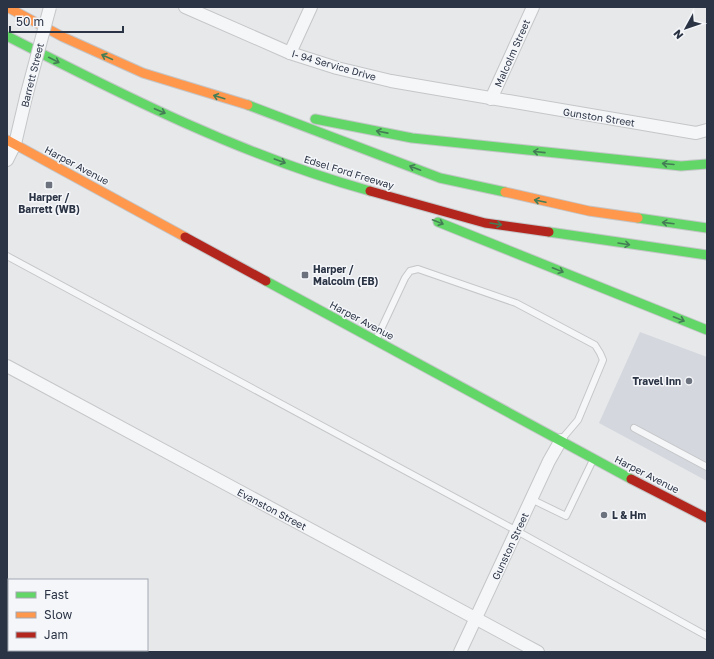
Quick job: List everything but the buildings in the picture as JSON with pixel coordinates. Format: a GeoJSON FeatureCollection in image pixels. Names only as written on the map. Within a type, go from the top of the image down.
{"type":"FeatureCollection","features":[{"type":"Feature","properties":{"kind":"main road"},"geometry":{"type":"LineString","coordinates":[[7,7],[63,37],[143,73],[257,108],[440,178],[589,211],[707,228]]}},
{"type":"Feature","properties":{"kind":"main road","name":"Edsel Ford Freeway"},"geometry":{"type":"LineString","coordinates":[[7,36],[124,96],[248,150],[336,182],[485,223],[707,255]]}},
{"type":"Feature","properties":{"kind":"main road"},"geometry":{"type":"LineString","coordinates":[[257,108],[412,138],[681,166],[707,164]]}},
{"type":"Feature","properties":{"kind":"main road","name":"Harper Avenue"},"geometry":{"type":"LineString","coordinates":[[11,142],[594,459],[707,518]]}},
{"type":"Feature","properties":{"kind":"main road"},"geometry":{"type":"LineString","coordinates":[[336,182],[707,330]]}},
{"type":"Feature","properties":{"kind":"street","name":"Barrett Street"},"geometry":{"type":"LineString","coordinates":[[7,160],[11,142],[26,97],[50,7]]}},
{"type":"Feature","properties":{"kind":"street","name":"I- 94 Service Drive"},"geometry":{"type":"LineString","coordinates":[[185,7],[290,53],[337,68],[391,81],[491,99]]}},
{"type":"Feature","properties":{"kind":"street"},"geometry":{"type":"LineString","coordinates":[[290,53],[311,7]]}},
{"type":"Feature","properties":{"kind":"street","name":"Malcolm Street"},"geometry":{"type":"LineString","coordinates":[[491,99],[533,7]]}},
{"type":"Feature","properties":{"kind":"street","name":"Gunston Street"},"geometry":{"type":"LineString","coordinates":[[491,99],[696,133],[707,130]]}},
{"type":"Feature","properties":{"kind":"street","name":"Evanston Street"},"geometry":{"type":"LineString","coordinates":[[7,366],[538,652]]}},
{"type":"Feature","properties":{"kind":"street","name":"Gunston Street"},"geometry":{"type":"LineString","coordinates":[[460,652],[531,499],[561,440]]}},
{"type":"Feature","properties":{"kind":"lane"},"geometry":{"type":"LineString","coordinates":[[7,256],[517,531],[707,636]]}},
{"type":"Feature","properties":{"kind":"lane"},"geometry":{"type":"LineString","coordinates":[[376,340],[405,278],[410,272],[418,269],[516,303],[595,345],[603,360],[578,420],[561,440]]}},
{"type":"Feature","properties":{"kind":"lane"},"geometry":{"type":"LineString","coordinates":[[634,428],[707,467]]}},
{"type":"Feature","properties":{"kind":"lane"},"geometry":{"type":"LineString","coordinates":[[531,499],[566,516],[594,459]]}},
{"type":"Feature","properties":{"kind":"shaded area"},"geometry":{"type":"Polygon","coordinates":[[[640,332],[707,357],[707,481],[599,423],[640,332]]]}},
{"type":"Feature","properties":{"kind":"traffic: fast"},"geometry":{"type":"LineString","coordinates":[[7,36],[95,81],[185,123],[276,160],[323,177],[370,191]]}},
{"type":"Feature","properties":{"kind":"traffic: fast"},"geometry":{"type":"LineString","coordinates":[[248,105],[440,178],[505,192]]}},
{"type":"Feature","properties":{"kind":"traffic: fast"},"geometry":{"type":"LineString","coordinates":[[315,119],[412,138],[681,166],[707,164]]}},
{"type":"Feature","properties":{"kind":"traffic: fast"},"geometry":{"type":"LineString","coordinates":[[638,218],[707,228]]}},
{"type":"Feature","properties":{"kind":"traffic: fast"},"geometry":{"type":"LineString","coordinates":[[438,222],[707,330]]}},
{"type":"Feature","properties":{"kind":"traffic: fast"},"geometry":{"type":"LineString","coordinates":[[549,232],[707,255]]}},
{"type":"Feature","properties":{"kind":"traffic: fast"},"geometry":{"type":"LineString","coordinates":[[266,281],[631,479]]}},
{"type":"Feature","properties":{"kind":"traffic: slow"},"geometry":{"type":"LineString","coordinates":[[7,7],[63,37],[143,73],[248,105]]}},
{"type":"Feature","properties":{"kind":"traffic: slow"},"geometry":{"type":"LineString","coordinates":[[7,140],[185,237]]}},
{"type":"Feature","properties":{"kind":"traffic: slow"},"geometry":{"type":"LineString","coordinates":[[505,192],[589,211],[638,218]]}},
{"type":"Feature","properties":{"kind":"traffic: jam"},"geometry":{"type":"LineString","coordinates":[[370,191],[485,223],[549,232]]}},
{"type":"Feature","properties":{"kind":"traffic: jam"},"geometry":{"type":"LineString","coordinates":[[185,237],[266,281]]}},
{"type":"Feature","properties":{"kind":"traffic: jam"},"geometry":{"type":"LineString","coordinates":[[631,479],[707,518]]}},
{"type":"Feature","properties":{"kind":"place","name":"Harper / Barrett (WB)"},"geometry":{"type":"Point","coordinates":[49,185]}},
{"type":"Feature","properties":{"kind":"place","name":"Harper / Malcolm (EB)"},"geometry":{"type":"Point","coordinates":[305,275]}},
{"type":"Feature","properties":{"kind":"place","name":"Travel Inn"},"geometry":{"type":"Point","coordinates":[689,381]}},
{"type":"Feature","properties":{"kind":"place","name":"L & Hm"},"geometry":{"type":"Point","coordinates":[604,515]}}]}
